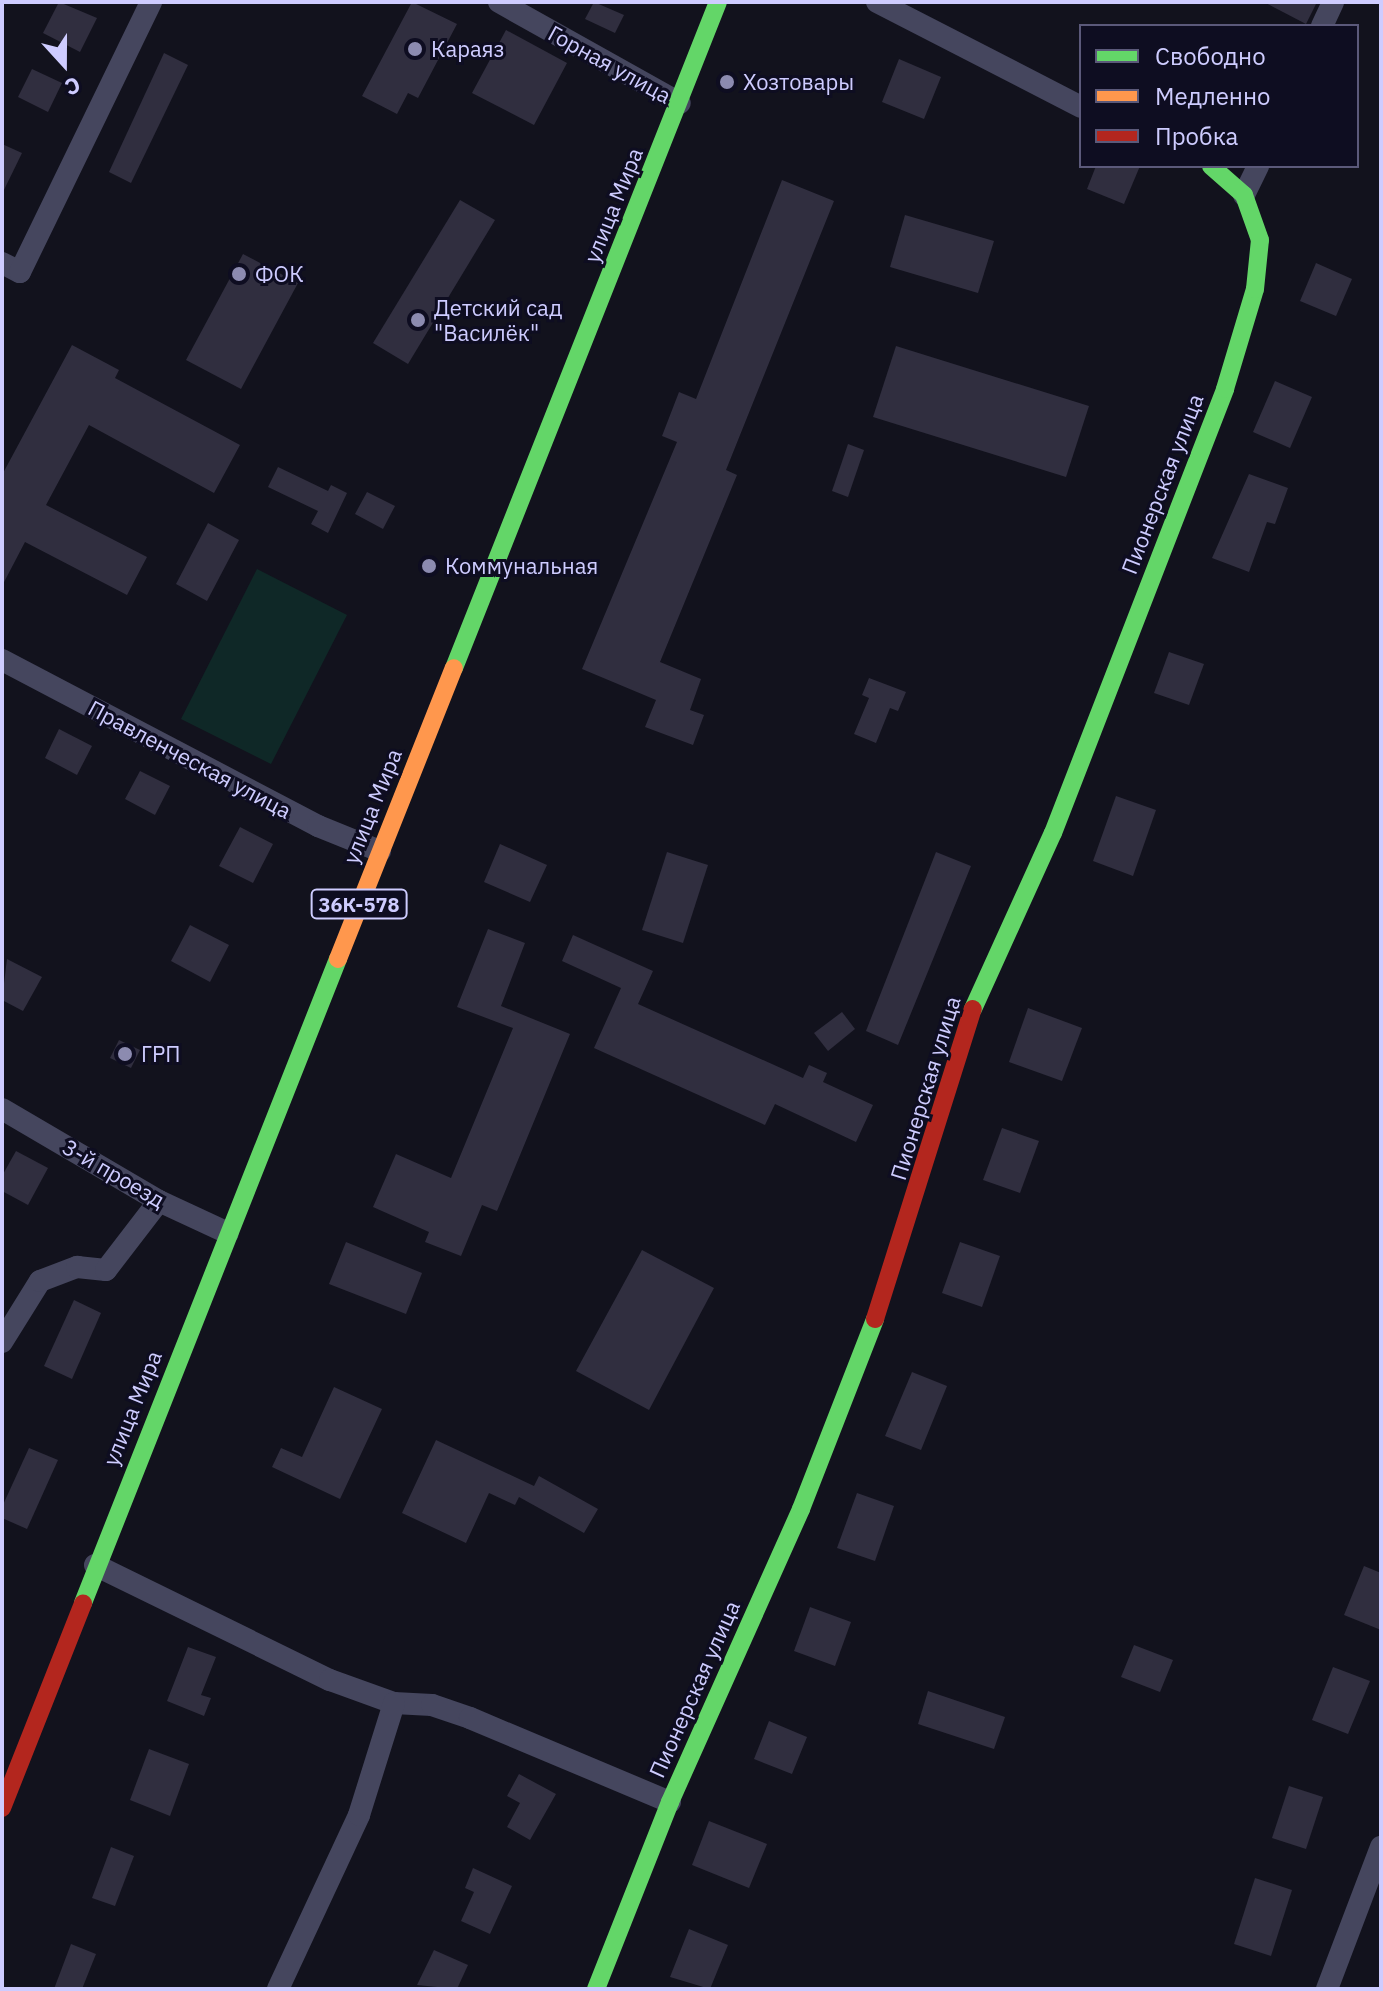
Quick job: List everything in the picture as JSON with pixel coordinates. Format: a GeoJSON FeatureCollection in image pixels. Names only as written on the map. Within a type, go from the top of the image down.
{"type":"FeatureCollection","features":[{"type":"Feature","properties":{"kind":"street"},"geometry":{"type":"LineString","coordinates":[[11,268],[151,2]]}},
{"type":"Feature","properties":{"kind":"street","name":"Горная улица"},"geometry":{"type":"LineString","coordinates":[[499,2],[680,103]]}},
{"type":"Feature","properties":{"kind":"street","name":"улица Мира"},"geometry":{"type":"LineString","coordinates":[[2,1808],[95,1565],[718,2]]}},
{"type":"Feature","properties":{"kind":"street"},"geometry":{"type":"LineString","coordinates":[[877,2],[1079,106]]}},
{"type":"Feature","properties":{"kind":"street"},"geometry":{"type":"LineString","coordinates":[[1323,24],[1333,2]]}},
{"type":"Feature","properties":{"kind":"street"},"geometry":{"type":"LineString","coordinates":[[1213,168],[1244,195],[1257,168]]}},
{"type":"Feature","properties":{"kind":"street","name":"Пионерская улица"},"geometry":{"type":"LineString","coordinates":[[596,1989],[670,1802],[801,1509],[890,1281],[982,981],[1053,833],[1225,389],[1259,262],[1258,227],[1244,195]]}},
{"type":"Feature","properties":{"kind":"street","name":"Правленческая улица"},"geometry":{"type":"LineString","coordinates":[[2,660],[318,826],[380,851]]}},
{"type":"Feature","properties":{"kind":"street","name":"3-й проезд"},"geometry":{"type":"LineString","coordinates":[[2,1109],[159,1201],[228,1233]]}},
{"type":"Feature","properties":{"kind":"street"},"geometry":{"type":"LineString","coordinates":[[2,1342],[40,1281],[77,1267],[106,1270],[159,1201]]}},
{"type":"Feature","properties":{"kind":"street"},"geometry":{"type":"LineString","coordinates":[[95,1565],[330,1680],[394,1703],[432,1705],[470,1718],[670,1802]]}},
{"type":"Feature","properties":{"kind":"street"},"geometry":{"type":"LineString","coordinates":[[278,1989],[359,1815],[394,1703]]}},
{"type":"Feature","properties":{"kind":"street"},"geometry":{"type":"LineString","coordinates":[[1327,1989],[1381,1847]]}},
{"type":"Feature","properties":{"kind":"green space"},"geometry":{"type":"Polygon","coordinates":[[[257,569],[347,615],[271,764],[181,719],[257,569]]]}},
{"type":"Feature","properties":{"kind":"building"},"geometry":{"type":"Polygon","coordinates":[[[59,2],[97,18],[80,52],[43,33],[59,2]]]}},
{"type":"Feature","properties":{"kind":"building","name":"Караяз"},"geometry":{"type":"Polygon","coordinates":[[[412,2],[457,24],[418,98],[408,93],[397,114],[362,96],[412,2]]]}},
{"type":"Feature","properties":{"kind":"building"},"geometry":{"type":"Polygon","coordinates":[[[594,2],[624,15],[615,33],[585,19],[594,2]]]}},
{"type":"Feature","properties":{"kind":"building"},"geometry":{"type":"Polygon","coordinates":[[[1264,2],[1317,2],[1306,24],[1264,2]]]}},
{"type":"Feature","properties":{"kind":"building"},"geometry":{"type":"Polygon","coordinates":[[[506,30],[567,63],[534,125],[472,93],[506,30]]]}},
{"type":"Feature","properties":{"kind":"building"},"geometry":{"type":"Polygon","coordinates":[[[164,53],[188,65],[131,183],[109,172],[164,53]]]}},
{"type":"Feature","properties":{"kind":"building"},"geometry":{"type":"Polygon","coordinates":[[[899,59],[941,77],[924,119],[882,102],[899,59]]]}},
{"type":"Feature","properties":{"kind":"building"},"geometry":{"type":"Polygon","coordinates":[[[32,69],[62,83],[48,112],[18,97],[32,69]]]}},
{"type":"Feature","properties":{"kind":"building"},"geometry":{"type":"Polygon","coordinates":[[[2,144],[22,153],[2,194],[2,144]]]}},
{"type":"Feature","properties":{"kind":"building"},"geometry":{"type":"Polygon","coordinates":[[[1095,168],[1139,168],[1124,204],[1087,189],[1095,168]]]}},
{"type":"Feature","properties":{"kind":"building"},"geometry":{"type":"Polygon","coordinates":[[[782,180],[834,201],[726,470],[737,475],[660,662],[701,679],[690,710],[704,715],[693,745],[645,727],[656,700],[582,669],[677,442],[662,436],[679,392],[696,399],[782,180]]]}},
{"type":"Feature","properties":{"kind":"building"},"geometry":{"type":"Polygon","coordinates":[[[460,200],[495,220],[408,364],[373,343],[460,200]]]}},
{"type":"Feature","properties":{"kind":"building"},"geometry":{"type":"Polygon","coordinates":[[[905,215],[994,241],[978,293],[890,267],[905,215]]]}},
{"type":"Feature","properties":{"kind":"building"},"geometry":{"type":"Polygon","coordinates":[[[243,254],[298,283],[241,389],[186,360],[243,254]]]}},
{"type":"Feature","properties":{"kind":"building"},"geometry":{"type":"Polygon","coordinates":[[[1316,263],[1352,279],[1336,316],[1300,301],[1316,263]]]}},
{"type":"Feature","properties":{"kind":"building"},"geometry":{"type":"Polygon","coordinates":[[[72,345],[119,370],[115,378],[240,445],[214,493],[89,425],[46,505],[147,557],[127,595],[25,542],[2,586],[2,475],[72,345]]]}},
{"type":"Feature","properties":{"kind":"building"},"geometry":{"type":"Polygon","coordinates":[[[896,346],[1089,406],[1066,477],[873,417],[896,346]]]}},
{"type":"Feature","properties":{"kind":"building"},"geometry":{"type":"Polygon","coordinates":[[[1275,381],[1312,397],[1290,448],[1253,432],[1275,381]]]}},
{"type":"Feature","properties":{"kind":"building"},"geometry":{"type":"Polygon","coordinates":[[[848,444],[864,450],[848,497],[832,491],[848,444]]]}},
{"type":"Feature","properties":{"kind":"building"},"geometry":{"type":"Polygon","coordinates":[[[278,467],[328,491],[331,485],[347,493],[328,533],[311,524],[318,511],[268,487],[278,467]]]}},
{"type":"Feature","properties":{"kind":"building"},"geometry":{"type":"Polygon","coordinates":[[[1249,474],[1288,488],[1275,524],[1267,522],[1249,572],[1212,558],[1249,474]]]}},
{"type":"Feature","properties":{"kind":"building"},"geometry":{"type":"Polygon","coordinates":[[[367,492],[395,506],[383,529],[355,514],[367,492]]]}},
{"type":"Feature","properties":{"kind":"building"},"geometry":{"type":"Polygon","coordinates":[[[208,523],[239,540],[207,601],[176,584],[208,523]]]}},
{"type":"Feature","properties":{"kind":"building"},"geometry":{"type":"Polygon","coordinates":[[[1169,652],[1204,664],[1189,705],[1154,693],[1169,652]]]}},
{"type":"Feature","properties":{"kind":"building"},"geometry":{"type":"Polygon","coordinates":[[[869,678],[906,692],[898,711],[890,708],[876,743],[854,734],[869,698],[862,695],[869,678]]]}},
{"type":"Feature","properties":{"kind":"building"},"geometry":{"type":"Polygon","coordinates":[[[59,729],[92,746],[77,775],[45,758],[59,729]]]}},
{"type":"Feature","properties":{"kind":"building"},"geometry":{"type":"Polygon","coordinates":[[[140,771],[170,786],[155,815],[125,799],[140,771]]]}},
{"type":"Feature","properties":{"kind":"building"},"geometry":{"type":"Polygon","coordinates":[[[1116,796],[1156,810],[1133,876],[1093,861],[1116,796]]]}},
{"type":"Feature","properties":{"kind":"building"},"geometry":{"type":"Polygon","coordinates":[[[240,827],[273,844],[253,883],[219,866],[240,827]]]}},
{"type":"Feature","properties":{"kind":"building"},"geometry":{"type":"Polygon","coordinates":[[[500,844],[547,865],[530,902],[484,882],[500,844]]]}},
{"type":"Feature","properties":{"kind":"building"},"geometry":{"type":"Polygon","coordinates":[[[667,852],[708,865],[683,943],[642,930],[667,852]]]}},
{"type":"Feature","properties":{"kind":"building"},"geometry":{"type":"Polygon","coordinates":[[[936,852],[971,866],[898,1045],[866,1031],[936,852]]]}},
{"type":"Feature","properties":{"kind":"building"},"geometry":{"type":"Polygon","coordinates":[[[190,925],[229,945],[210,982],[171,961],[190,925]]]}},
{"type":"Feature","properties":{"kind":"building"},"geometry":{"type":"Polygon","coordinates":[[[488,929],[525,943],[501,1006],[570,1034],[497,1211],[482,1205],[461,1256],[425,1242],[429,1232],[373,1207],[396,1154],[451,1178],[513,1028],[457,1007],[488,929]]]}},
{"type":"Feature","properties":{"kind":"building"},"geometry":{"type":"Polygon","coordinates":[[[573,935],[653,971],[638,1004],[803,1078],[809,1065],[827,1073],[823,1082],[873,1105],[856,1142],[775,1104],[765,1125],[594,1048],[621,988],[562,961],[573,935]]]}},
{"type":"Feature","properties":{"kind":"building"},"geometry":{"type":"Polygon","coordinates":[[[7,959],[42,977],[23,1011],[2,1000],[7,959]]]}},
{"type":"Feature","properties":{"kind":"building"},"geometry":{"type":"Polygon","coordinates":[[[1028,1008],[1082,1028],[1062,1081],[1009,1062],[1028,1008]]]}},
{"type":"Feature","properties":{"kind":"building"},"geometry":{"type":"Polygon","coordinates":[[[842,1012],[855,1029],[828,1051],[814,1033],[842,1012]]]}},
{"type":"Feature","properties":{"kind":"building","name":"ГРП"},"geometry":{"type":"Polygon","coordinates":[[[119,1040],[140,1050],[131,1068],[110,1058],[119,1040]]]}},
{"type":"Feature","properties":{"kind":"building"},"geometry":{"type":"Polygon","coordinates":[[[1002,1128],[1039,1141],[1020,1193],[983,1180],[1002,1128]]]}},
{"type":"Feature","properties":{"kind":"building"},"geometry":{"type":"Polygon","coordinates":[[[16,1151],[48,1168],[28,1205],[2,1191],[2,1176],[16,1151]]]}},
{"type":"Feature","properties":{"kind":"building"},"geometry":{"type":"Polygon","coordinates":[[[346,1242],[422,1273],[406,1314],[329,1284],[346,1242]]]}},
{"type":"Feature","properties":{"kind":"building"},"geometry":{"type":"Polygon","coordinates":[[[960,1242],[1000,1256],[982,1307],[942,1293],[960,1242]]]}},
{"type":"Feature","properties":{"kind":"building"},"geometry":{"type":"Polygon","coordinates":[[[642,1250],[714,1288],[649,1410],[576,1371],[642,1250]]]}},
{"type":"Feature","properties":{"kind":"building"},"geometry":{"type":"Polygon","coordinates":[[[74,1300],[101,1313],[72,1379],[44,1366],[74,1300]]]}},
{"type":"Feature","properties":{"kind":"building"},"geometry":{"type":"Polygon","coordinates":[[[912,1372],[947,1386],[921,1450],[885,1436],[912,1372]]]}},
{"type":"Feature","properties":{"kind":"building"},"geometry":{"type":"Polygon","coordinates":[[[334,1387],[382,1409],[340,1499],[272,1467],[281,1448],[302,1457],[334,1387]]]}},
{"type":"Feature","properties":{"kind":"building"},"geometry":{"type":"Polygon","coordinates":[[[436,1440],[534,1486],[539,1476],[598,1509],[584,1533],[519,1497],[515,1505],[489,1493],[466,1543],[402,1513],[436,1440]]]}},
{"type":"Feature","properties":{"kind":"building"},"geometry":{"type":"Polygon","coordinates":[[[29,1448],[58,1460],[27,1529],[2,1518],[2,1507],[29,1448]]]}},
{"type":"Feature","properties":{"kind":"building"},"geometry":{"type":"Polygon","coordinates":[[[857,1493],[894,1506],[875,1561],[837,1548],[857,1493]]]}},
{"type":"Feature","properties":{"kind":"building"},"geometry":{"type":"Polygon","coordinates":[[[1364,1566],[1381,1573],[1381,1630],[1344,1615],[1364,1566]]]}},
{"type":"Feature","properties":{"kind":"building"},"geometry":{"type":"Polygon","coordinates":[[[810,1607],[851,1622],[835,1666],[794,1651],[810,1607]]]}},
{"type":"Feature","properties":{"kind":"building"},"geometry":{"type":"Polygon","coordinates":[[[1134,1645],[1173,1660],[1160,1692],[1121,1677],[1134,1645]]]}},
{"type":"Feature","properties":{"kind":"building"},"geometry":{"type":"Polygon","coordinates":[[[188,1647],[216,1657],[201,1695],[211,1698],[204,1716],[167,1701],[188,1647]]]}},
{"type":"Feature","properties":{"kind":"building"},"geometry":{"type":"Polygon","coordinates":[[[1333,1667],[1370,1681],[1348,1734],[1312,1720],[1333,1667]]]}},
{"type":"Feature","properties":{"kind":"building"},"geometry":{"type":"Polygon","coordinates":[[[928,1691],[1005,1717],[994,1749],[918,1724],[928,1691]]]}},
{"type":"Feature","properties":{"kind":"building"},"geometry":{"type":"Polygon","coordinates":[[[769,1721],[807,1737],[792,1774],[754,1759],[769,1721]]]}},
{"type":"Feature","properties":{"kind":"building"},"geometry":{"type":"Polygon","coordinates":[[[149,1749],[189,1764],[170,1816],[130,1800],[149,1749]]]}},
{"type":"Feature","properties":{"kind":"building"},"geometry":{"type":"Polygon","coordinates":[[[519,1774],[556,1794],[530,1840],[507,1827],[520,1803],[507,1796],[519,1774]]]}},
{"type":"Feature","properties":{"kind":"building"},"geometry":{"type":"Polygon","coordinates":[[[1289,1786],[1323,1797],[1306,1849],[1272,1838],[1289,1786]]]}},
{"type":"Feature","properties":{"kind":"building"},"geometry":{"type":"Polygon","coordinates":[[[709,1821],[767,1844],[749,1888],[692,1865],[709,1821]]]}},
{"type":"Feature","properties":{"kind":"building"},"geometry":{"type":"Polygon","coordinates":[[[111,1847],[134,1856],[115,1906],[92,1898],[111,1847]]]}},
{"type":"Feature","properties":{"kind":"building"},"geometry":{"type":"Polygon","coordinates":[[[473,1868],[512,1886],[490,1934],[461,1921],[474,1892],[465,1888],[473,1868]]]}},
{"type":"Feature","properties":{"kind":"building"},"geometry":{"type":"Polygon","coordinates":[[[1255,1878],[1292,1890],[1271,1956],[1234,1944],[1255,1878]]]}},
{"type":"Feature","properties":{"kind":"building"},"geometry":{"type":"Polygon","coordinates":[[[689,1929],[728,1945],[710,1989],[670,1977],[689,1929]]]}},
{"type":"Feature","properties":{"kind":"building"},"geometry":{"type":"Polygon","coordinates":[[[71,1944],[96,1954],[82,1989],[54,1989],[71,1944]]]}},
{"type":"Feature","properties":{"kind":"building"},"geometry":{"type":"Polygon","coordinates":[[[434,1950],[468,1965],[457,1989],[417,1985],[434,1950]]]}},
{"type":"Feature","properties":{"kind":"traffic: fast"},"geometry":{"type":"LineString","coordinates":[[454,668],[718,2]]}},
{"type":"Feature","properties":{"kind":"traffic: fast"},"geometry":{"type":"LineString","coordinates":[[973,1009],[1053,833],[1225,389],[1255,289],[1260,240],[1244,195],[1213,168]]}},
{"type":"Feature","properties":{"kind":"traffic: fast"},"geometry":{"type":"LineString","coordinates":[[83,1603],[338,959]]}},
{"type":"Feature","properties":{"kind":"traffic: fast"},"geometry":{"type":"LineString","coordinates":[[596,1989],[670,1802],[801,1509],[875,1319]]}},
{"type":"Feature","properties":{"kind":"traffic: slow"},"geometry":{"type":"LineString","coordinates":[[338,959],[454,668]]}},
{"type":"Feature","properties":{"kind":"traffic: jam"},"geometry":{"type":"LineString","coordinates":[[875,1319],[973,1009]]}},
{"type":"Feature","properties":{"kind":"traffic: jam"},"geometry":{"type":"LineString","coordinates":[[2,1808],[83,1603]]}},
{"type":"Feature","properties":{"kind":"place","name":"Караяз"},"geometry":{"type":"Point","coordinates":[415,49]}},
{"type":"Feature","properties":{"kind":"place","name":"Хозтовары"},"geometry":{"type":"Point","coordinates":[727,82]}},
{"type":"Feature","properties":{"kind":"place","name":"ФОК"},"geometry":{"type":"Point","coordinates":[239,274]}},
{"type":"Feature","properties":{"kind":"place","name":"Детский сад \"Василёк\""},"geometry":{"type":"Point","coordinates":[418,320]}},
{"type":"Feature","properties":{"kind":"place","name":"Коммунальная"},"geometry":{"type":"Point","coordinates":[429,566]}},
{"type":"Feature","properties":{"kind":"place","name":"ГРП"},"geometry":{"type":"Point","coordinates":[125,1054]}}]}
